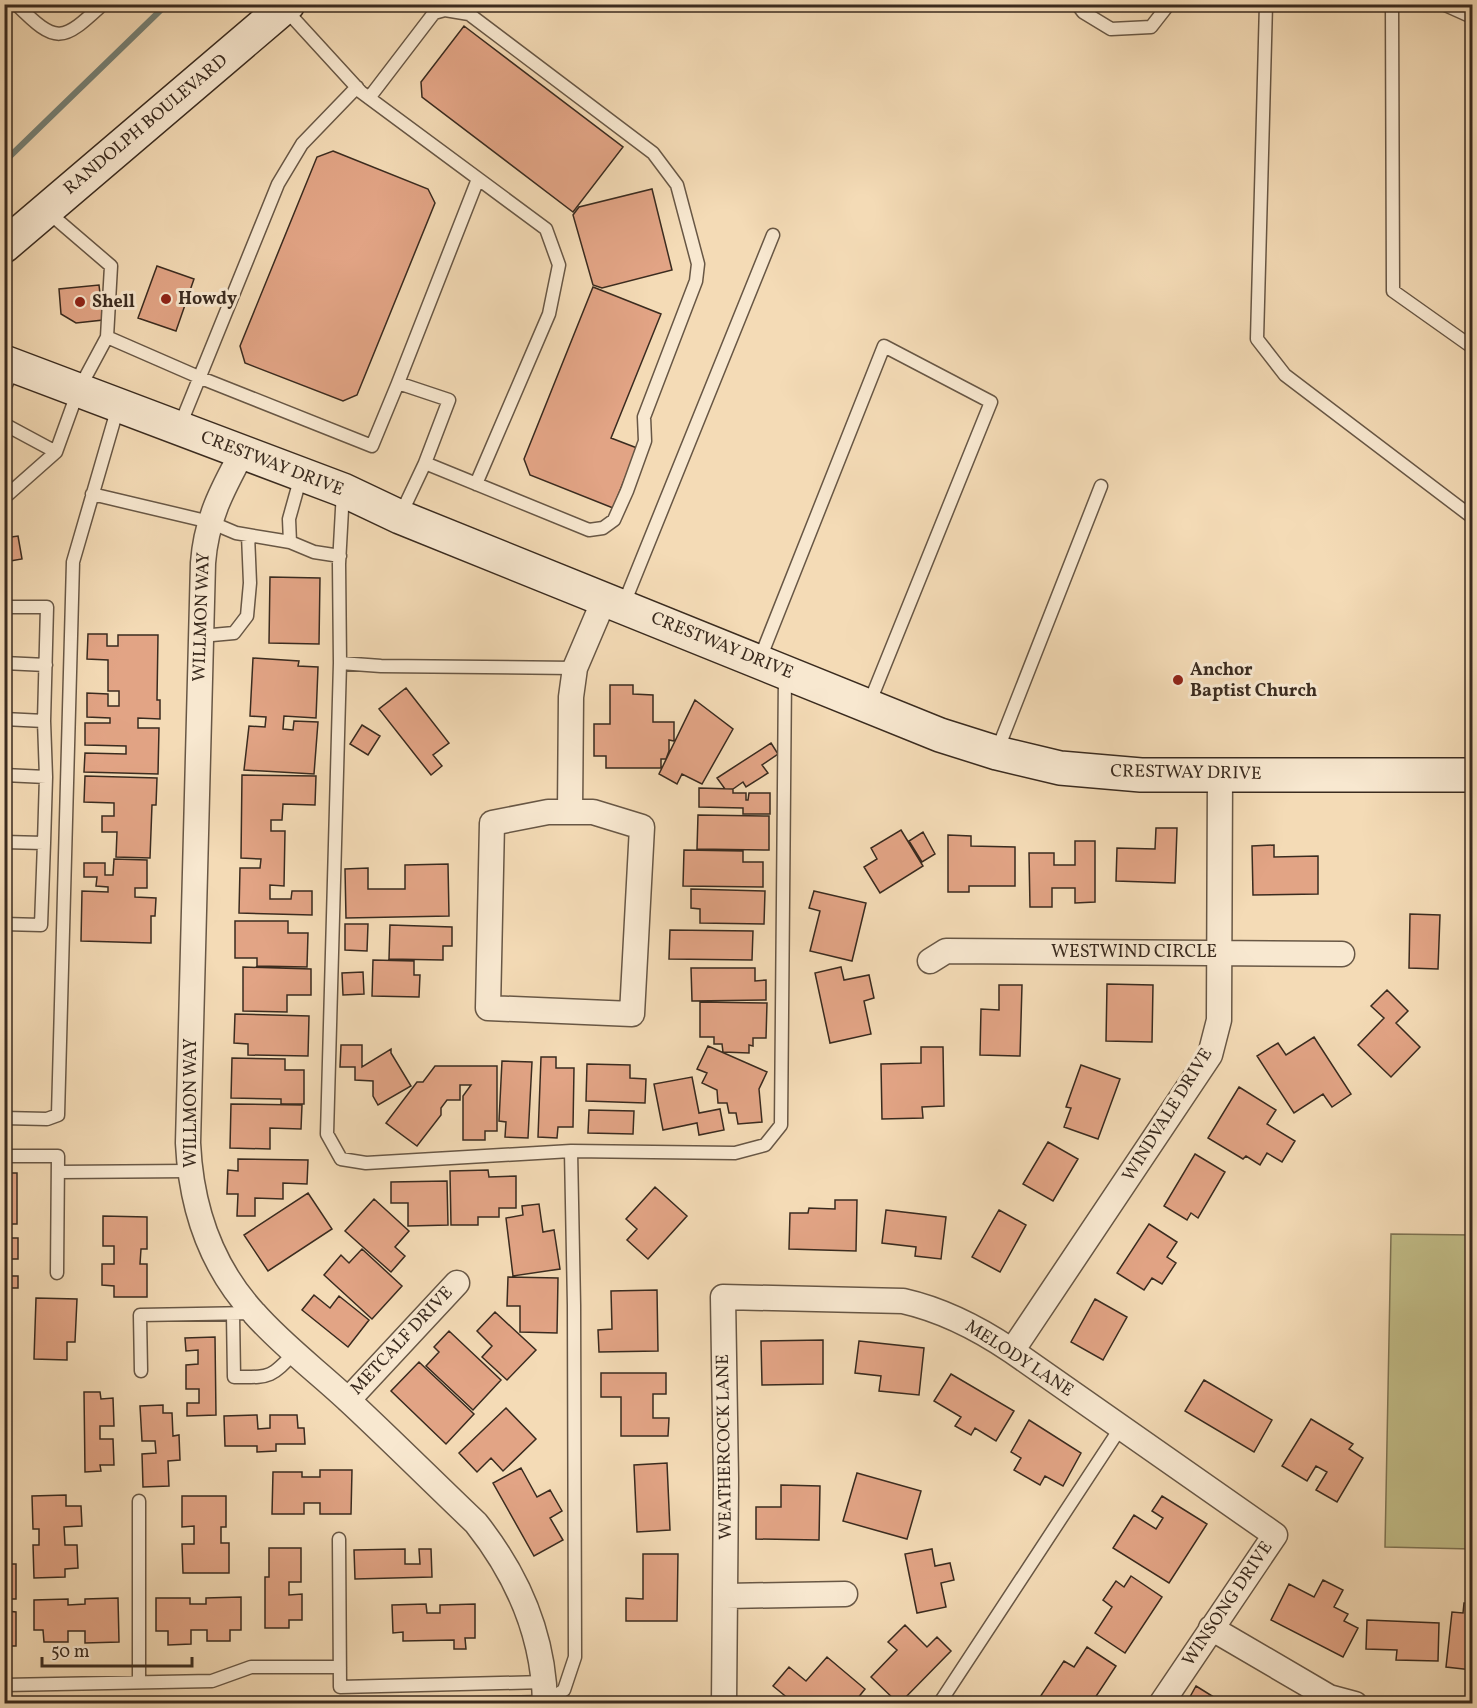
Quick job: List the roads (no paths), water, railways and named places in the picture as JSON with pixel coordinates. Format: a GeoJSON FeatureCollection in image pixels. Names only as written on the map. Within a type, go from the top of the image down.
{"type":"FeatureCollection","features":[{"type":"Feature","properties":{"kind":"main road","name":"RANDOLPH BOULEVARD"},"geometry":{"type":"LineString","coordinates":[[4,246],[286,6]]}},
{"type":"Feature","properties":{"kind":"main road","name":"CRESTWAY DRIVE"},"geometry":{"type":"LineString","coordinates":[[8,373],[78,391],[343,490],[400,517],[940,735],[997,753],[1060,768],[1141,775],[1473,774]]}},
{"type":"Feature","properties":{"kind":"street","name":"WILLMON WAY"},"geometry":{"type":"LineString","coordinates":[[242,453],[214,508],[205,537],[188,1143],[189,1171],[200,1220],[209,1245],[235,1290],[243,1314],[295,1352],[348,1400],[476,1523],[494,1546],[523,1597],[540,1653],[545,1696]]}},
{"type":"Feature","properties":{"kind":"street"},"geometry":{"type":"LineString","coordinates":[[570,812],[572,696],[575,668],[613,603]]}},
{"type":"Feature","properties":{"kind":"street","name":"WINDVALE DRIVE"},"geometry":{"type":"LineString","coordinates":[[1012,1351],[1210,1054],[1219,1020],[1220,774]]}},
{"type":"Feature","properties":{"kind":"street"},"geometry":{"type":"LineString","coordinates":[[548,812],[570,812],[593,812],[642,827],[632,1014],[488,1008],[492,823],[548,812]]}},
{"type":"Feature","properties":{"kind":"street","name":"WESTWIND CIRCLE"},"geometry":{"type":"LineString","coordinates":[[930,962],[946,951],[1342,954]]}},
{"type":"Feature","properties":{"kind":"street","name":"METCALF DRIVE"},"geometry":{"type":"LineString","coordinates":[[348,1400],[457,1283]]}},
{"type":"Feature","properties":{"kind":"street","name":"MELODY LANE"},"geometry":{"type":"LineString","coordinates":[[723,1298],[903,1301],[955,1318],[982,1331],[1012,1351],[1275,1535]]}},
{"type":"Feature","properties":{"kind":"street","name":"WEATHERCOCK LANE"},"geometry":{"type":"LineString","coordinates":[[723,1298],[726,1596],[724,1704]]}},
{"type":"Feature","properties":{"kind":"street","name":"WINSONG DRIVE"},"geometry":{"type":"LineString","coordinates":[[1161,1704],[1275,1535]]}},
{"type":"Feature","properties":{"kind":"street"},"geometry":{"type":"LineString","coordinates":[[726,1596],[845,1594]]}},
{"type":"Feature","properties":{"kind":"street"},"geometry":{"type":"LineString","coordinates":[[1211,1628],[1329,1697],[1355,1704]]}},
{"type":"Feature","properties":{"kind":"lane"},"geometry":{"type":"LineString","coordinates":[[16,4],[37,25],[51,34],[65,34],[80,26],[103,4]]}},
{"type":"Feature","properties":{"kind":"lane"},"geometry":{"type":"LineString","coordinates":[[1077,4],[1083,12],[1111,29],[1151,27],[1169,4]]}},
{"type":"Feature","properties":{"kind":"lane"},"geometry":{"type":"LineString","coordinates":[[1266,4],[1257,339],[1285,375],[1473,517]]}},
{"type":"Feature","properties":{"kind":"lane"},"geometry":{"type":"LineString","coordinates":[[1392,4],[1393,291],[1473,347]]}},
{"type":"Feature","properties":{"kind":"lane"},"geometry":{"type":"LineString","coordinates":[[1443,4],[1473,17]]}},
{"type":"Feature","properties":{"kind":"lane"},"geometry":{"type":"LineString","coordinates":[[286,6],[369,98],[546,229],[559,265],[549,314],[476,484]]}},
{"type":"Feature","properties":{"kind":"lane"},"geometry":{"type":"LineString","coordinates":[[369,98],[434,13],[445,10],[469,14],[653,153],[677,185],[698,264],[696,281],[644,417],[645,441],[614,520],[603,528],[589,530],[425,463]]}},
{"type":"Feature","properties":{"kind":"lane"},"geometry":{"type":"LineString","coordinates":[[179,429],[278,184],[302,144],[357,87]]}},
{"type":"Feature","properties":{"kind":"lane"},"geometry":{"type":"LineString","coordinates":[[107,337],[201,378],[372,446],[478,179]]}},
{"type":"Feature","properties":{"kind":"lane"},"geometry":{"type":"LineString","coordinates":[[4,498],[56,452],[78,391],[107,337],[111,266],[46,211]]}},
{"type":"Feature","properties":{"kind":"lane"},"geometry":{"type":"LineString","coordinates":[[613,603],[773,235]]}},
{"type":"Feature","properties":{"kind":"lane"},"geometry":{"type":"LineString","coordinates":[[343,490],[327,1134],[341,1159],[366,1163],[571,1151],[735,1153],[765,1145],[781,1125],[772,666],[884,345],[990,402],[869,706]]}},
{"type":"Feature","properties":{"kind":"lane"},"geometry":{"type":"LineString","coordinates":[[398,382],[449,400],[425,463],[400,517]]}},
{"type":"Feature","properties":{"kind":"lane"},"geometry":{"type":"LineString","coordinates":[[4,1118],[47,1119],[58,1115],[73,562],[119,406]]}},
{"type":"Feature","properties":{"kind":"lane"},"geometry":{"type":"LineString","coordinates":[[4,424],[56,452]]}},
{"type":"Feature","properties":{"kind":"lane"},"geometry":{"type":"LineString","coordinates":[[290,542],[289,519],[302,475]]}},
{"type":"Feature","properties":{"kind":"lane"},"geometry":{"type":"LineString","coordinates":[[997,753],[1101,486]]}},
{"type":"Feature","properties":{"kind":"lane"},"geometry":{"type":"LineString","coordinates":[[92,494],[210,522],[236,533],[290,542],[314,552],[340,556]]}},
{"type":"Feature","properties":{"kind":"lane"},"geometry":{"type":"LineString","coordinates":[[201,636],[234,633],[247,616],[250,583],[248,535]]}},
{"type":"Feature","properties":{"kind":"lane"},"geometry":{"type":"LineString","coordinates":[[4,607],[47,608],[44,721],[46,777],[41,925],[4,924]]}},
{"type":"Feature","properties":{"kind":"lane"},"geometry":{"type":"LineString","coordinates":[[4,663],[46,666]]}},
{"type":"Feature","properties":{"kind":"lane"},"geometry":{"type":"LineString","coordinates":[[340,663],[381,666],[575,668]]}},
{"type":"Feature","properties":{"kind":"lane"},"geometry":{"type":"LineString","coordinates":[[4,719],[44,721]]}},
{"type":"Feature","properties":{"kind":"lane"},"geometry":{"type":"LineString","coordinates":[[4,774],[46,777]]}},
{"type":"Feature","properties":{"kind":"lane"},"geometry":{"type":"LineString","coordinates":[[4,842],[44,843]]}},
{"type":"Feature","properties":{"kind":"lane"},"geometry":{"type":"LineString","coordinates":[[443,1704],[545,1696],[564,1690],[575,1657],[571,1151]]}},
{"type":"Feature","properties":{"kind":"lane"},"geometry":{"type":"LineString","coordinates":[[4,1156],[58,1156],[57,1273]]}},
{"type":"Feature","properties":{"kind":"lane"},"geometry":{"type":"LineString","coordinates":[[58,1172],[189,1171]]}},
{"type":"Feature","properties":{"kind":"lane"},"geometry":{"type":"LineString","coordinates":[[141,1371],[140,1316],[243,1314],[234,1377],[267,1377],[277,1372],[295,1352]]}},
{"type":"Feature","properties":{"kind":"lane"},"geometry":{"type":"LineString","coordinates":[[939,1704],[1121,1427]]}},
{"type":"Feature","properties":{"kind":"lane"},"geometry":{"type":"LineString","coordinates":[[139,1501],[139,1682]]}},
{"type":"Feature","properties":{"kind":"lane"},"geometry":{"type":"LineString","coordinates":[[339,1539],[340,1686],[545,1696]]}},
{"type":"Feature","properties":{"kind":"lane"},"geometry":{"type":"LineString","coordinates":[[4,1684],[212,1681],[251,1668],[340,1667]]}},
{"type":"Feature","properties":{"kind":"waterway"},"geometry":{"type":"LineString","coordinates":[[4,162],[167,4]]}},
{"type":"Feature","properties":{"kind":"place","name":"Howdy"},"geometry":{"type":"Point","coordinates":[166,299]}},
{"type":"Feature","properties":{"kind":"place","name":"Shell"},"geometry":{"type":"Point","coordinates":[80,302]}},
{"type":"Feature","properties":{"kind":"place","name":"Anchor Baptist Church"},"geometry":{"type":"Point","coordinates":[1178,680]}}]}
